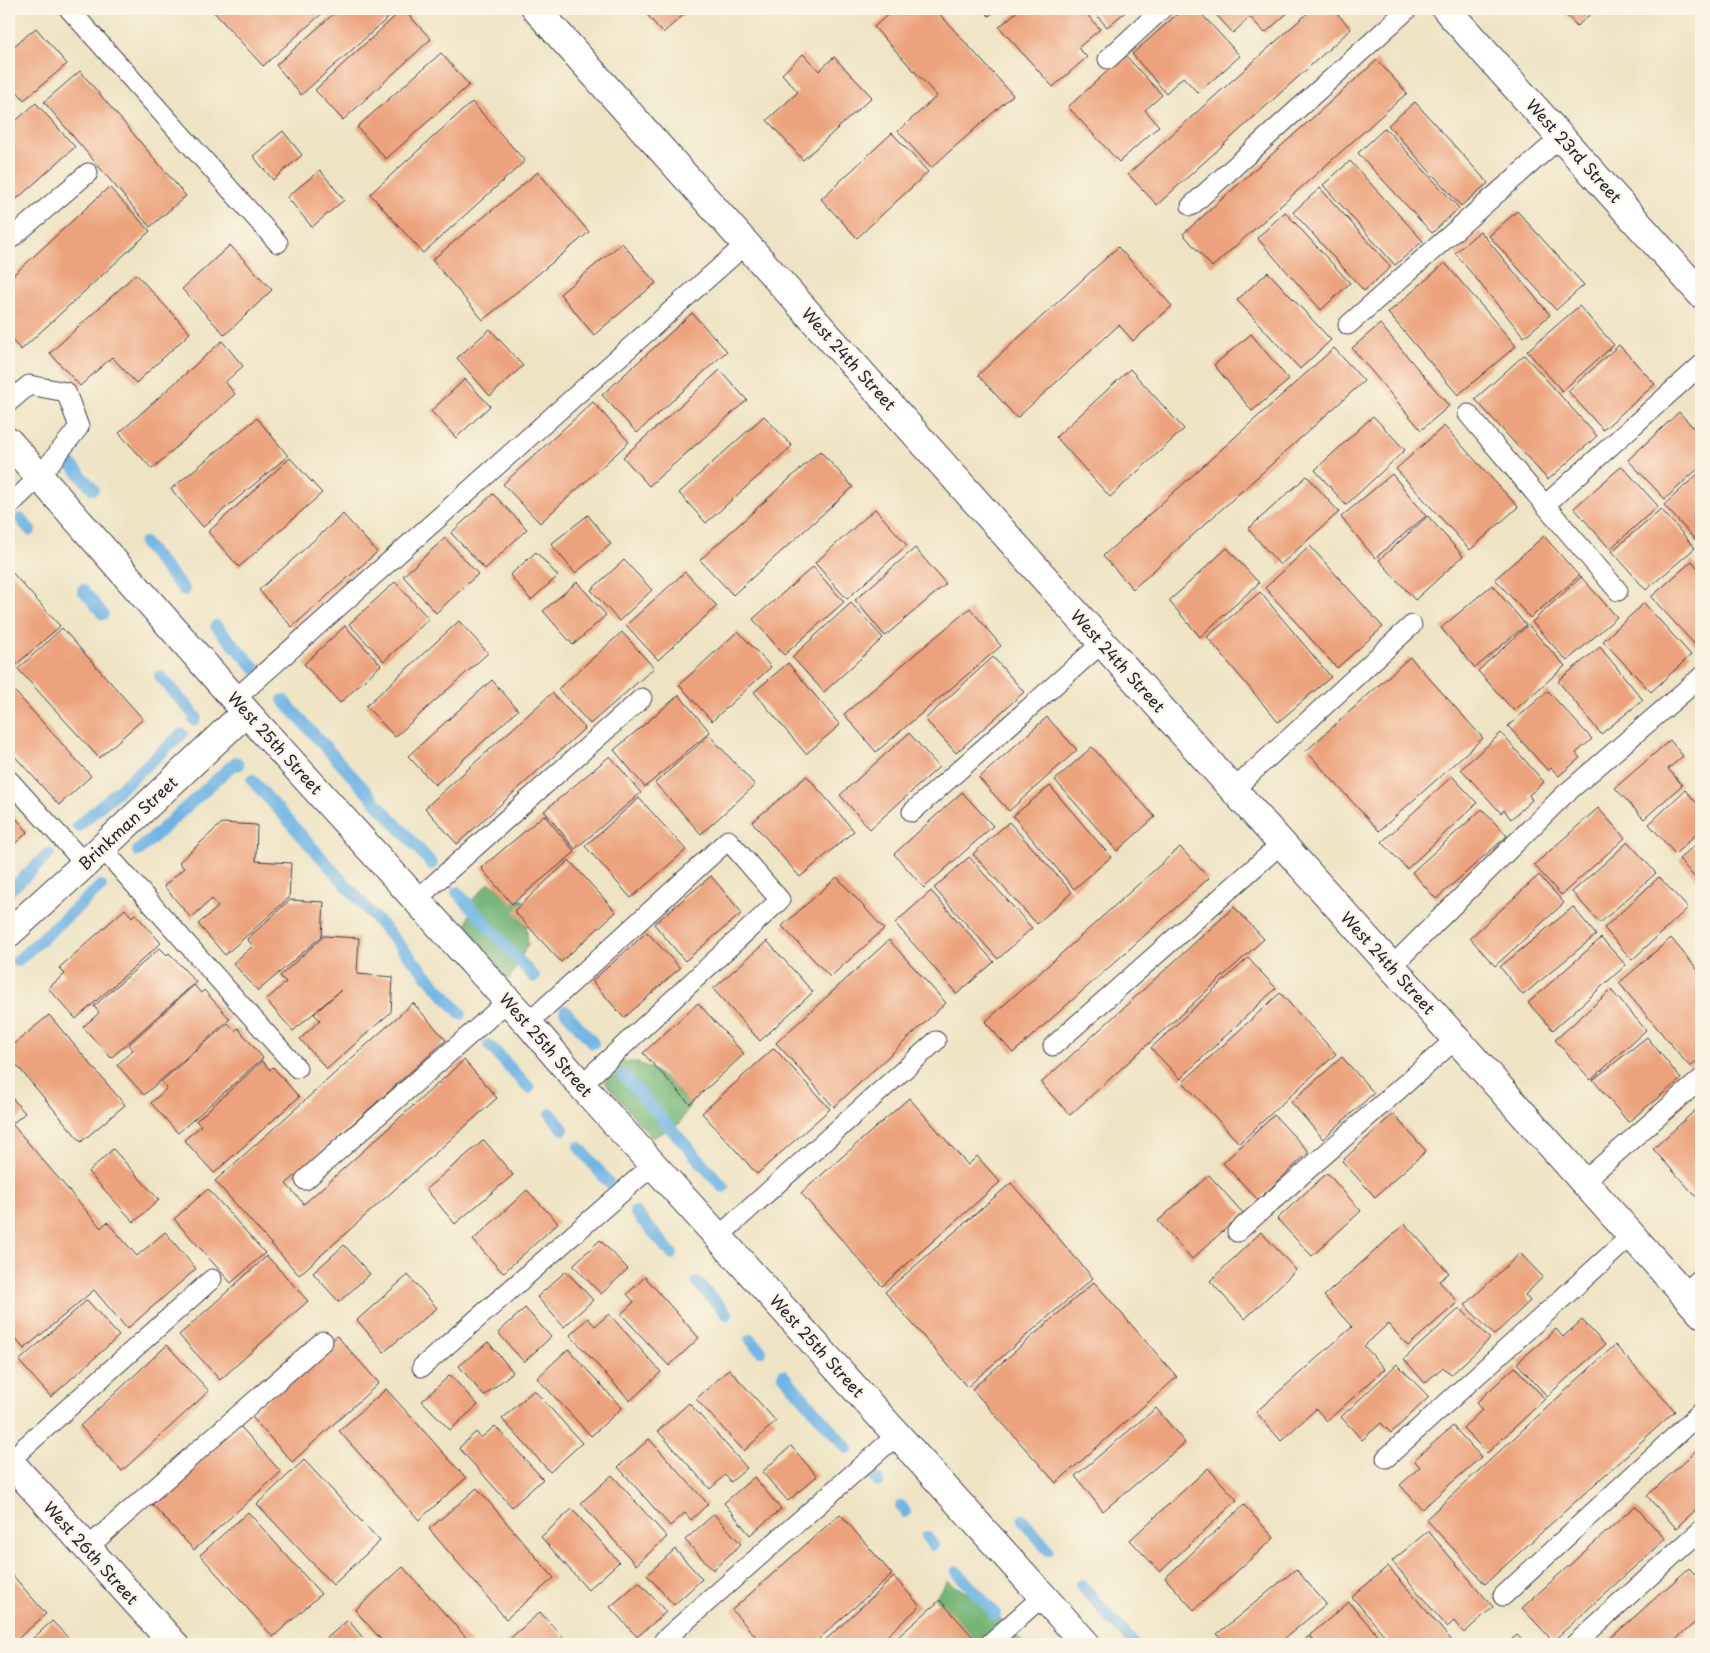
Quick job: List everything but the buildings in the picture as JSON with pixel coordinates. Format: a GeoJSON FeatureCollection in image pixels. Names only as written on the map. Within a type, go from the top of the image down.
{"type":"FeatureCollection","features":[{"type":"Feature","properties":{"kind":"street","name":"West 24th Street"},"geometry":{"type":"LineString","coordinates":[[536,9],[1632,1235],[1696,1294]]}},
{"type":"Feature","properties":{"kind":"street","name":"West 23rd Street"},"geometry":{"type":"LineString","coordinates":[[1446,9],[1701,294]]}},
{"type":"Feature","properties":{"kind":"street","name":"West 25th Street"},"geometry":{"type":"LineString","coordinates":[[9,442],[241,705],[528,1023],[581,1085],[1086,1644]]}},
{"type":"Feature","properties":{"kind":"street","name":"Brinkman Street"},"geometry":{"type":"LineString","coordinates":[[9,933],[93,856],[241,705]]}},
{"type":"Feature","properties":{"kind":"street","name":"West 26th Street"},"geometry":{"type":"LineString","coordinates":[[9,1461],[174,1644]]}},
{"type":"Feature","properties":{"kind":"lane"},"geometry":{"type":"LineString","coordinates":[[69,9],[278,243]]}},
{"type":"Feature","properties":{"kind":"lane"},"geometry":{"type":"LineString","coordinates":[[1108,59],[1162,9]]}},
{"type":"Feature","properties":{"kind":"lane"},"geometry":{"type":"LineString","coordinates":[[1190,206],[1408,9]]}},
{"type":"Feature","properties":{"kind":"lane"},"geometry":{"type":"LineString","coordinates":[[1348,325],[1561,136]]}},
{"type":"Feature","properties":{"kind":"lane"},"geometry":{"type":"LineString","coordinates":[[9,240],[88,173]]}},
{"type":"Feature","properties":{"kind":"lane"},"geometry":{"type":"LineString","coordinates":[[241,705],[746,244]]}},
{"type":"Feature","properties":{"kind":"lane"},"geometry":{"type":"LineString","coordinates":[[1545,505],[1701,365]]}},
{"type":"Feature","properties":{"kind":"lane"},"geometry":{"type":"LineString","coordinates":[[9,402],[29,385],[66,392],[79,427],[39,477],[9,506]]}},
{"type":"Feature","properties":{"kind":"lane"},"geometry":{"type":"LineString","coordinates":[[1468,414],[1618,591]]}},
{"type":"Feature","properties":{"kind":"lane"},"geometry":{"type":"LineString","coordinates":[[1233,790],[1412,625]]}},
{"type":"Feature","properties":{"kind":"lane"},"geometry":{"type":"LineString","coordinates":[[912,812],[1102,643]]}},
{"type":"Feature","properties":{"kind":"lane"},"geometry":{"type":"LineString","coordinates":[[1391,967],[1562,796],[1701,676]]}},
{"type":"Feature","properties":{"kind":"lane"},"geometry":{"type":"LineString","coordinates":[[416,900],[642,698]]}},
{"type":"Feature","properties":{"kind":"lane"},"geometry":{"type":"LineString","coordinates":[[9,780],[93,856],[297,1068]]}},
{"type":"Feature","properties":{"kind":"lane"},"geometry":{"type":"LineString","coordinates":[[528,1023],[728,840],[780,900],[581,1085]]}},
{"type":"Feature","properties":{"kind":"lane"},"geometry":{"type":"LineString","coordinates":[[1053,1046],[1281,844]]}},
{"type":"Feature","properties":{"kind":"lane"},"geometry":{"type":"LineString","coordinates":[[305,1180],[508,1001]]}},
{"type":"Feature","properties":{"kind":"lane"},"geometry":{"type":"LineString","coordinates":[[1237,1232],[1456,1039]]}},
{"type":"Feature","properties":{"kind":"lane"},"geometry":{"type":"LineString","coordinates":[[718,1237],[936,1040]]}},
{"type":"Feature","properties":{"kind":"lane"},"geometry":{"type":"LineString","coordinates":[[1584,1181],[1701,1079]]}},
{"type":"Feature","properties":{"kind":"lane"},"geometry":{"type":"LineString","coordinates":[[422,1368],[653,1165]]}},
{"type":"Feature","properties":{"kind":"lane"},"geometry":{"type":"LineString","coordinates":[[1386,1458],[1632,1235]]}},
{"type":"Feature","properties":{"kind":"lane"},"geometry":{"type":"LineString","coordinates":[[9,1461],[212,1279]]}},
{"type":"Feature","properties":{"kind":"lane"},"geometry":{"type":"LineString","coordinates":[[87,1548],[323,1341]]}},
{"type":"Feature","properties":{"kind":"lane"},"geometry":{"type":"LineString","coordinates":[[1503,1596],[1701,1412]]}},
{"type":"Feature","properties":{"kind":"lane"},"geometry":{"type":"LineString","coordinates":[[664,1640],[897,1435]]}},
{"type":"Feature","properties":{"kind":"lane"},"geometry":{"type":"LineString","coordinates":[[1575,1644],[1701,1530]]}},
{"type":"Feature","properties":{"kind":"lane"},"geometry":{"type":"LineString","coordinates":[[989,1644],[1043,1596]]}},
{"type":"Feature","properties":{"kind":"green space"},"geometry":{"type":"Polygon","coordinates":[[[489,883],[524,901],[528,944],[509,980],[479,955],[466,928],[473,899],[489,883]]]}},
{"type":"Feature","properties":{"kind":"green space"},"geometry":{"type":"Polygon","coordinates":[[[620,1061],[632,1062],[651,1069],[660,1074],[675,1088],[690,1104],[680,1123],[652,1138],[605,1082],[620,1061]]]}},
{"type":"Feature","properties":{"kind":"green space"},"geometry":{"type":"Polygon","coordinates":[[[947,1581],[986,1604],[1025,1644],[977,1644],[935,1598],[947,1581]]]}},
{"type":"Feature","properties":{"kind":"waterway"},"geometry":{"type":"LineString","coordinates":[[70,463],[93,489]]}},
{"type":"Feature","properties":{"kind":"waterway"},"geometry":{"type":"LineString","coordinates":[[21,519],[30,530]]}},
{"type":"Feature","properties":{"kind":"waterway"},"geometry":{"type":"LineString","coordinates":[[144,543],[184,590]]}},
{"type":"Feature","properties":{"kind":"waterway"},"geometry":{"type":"LineString","coordinates":[[83,590],[103,614]]}},
{"type":"Feature","properties":{"kind":"waterway"},"geometry":{"type":"LineString","coordinates":[[216,626],[255,668]]}},
{"type":"Feature","properties":{"kind":"waterway"},"geometry":{"type":"LineString","coordinates":[[160,676],[196,717],[194,720]]}},
{"type":"Feature","properties":{"kind":"waterway"},"geometry":{"type":"LineString","coordinates":[[283,700],[432,864]]}},
{"type":"Feature","properties":{"kind":"waterway"},"geometry":{"type":"LineString","coordinates":[[78,826],[182,734]]}},
{"type":"Feature","properties":{"kind":"waterway"},"geometry":{"type":"LineString","coordinates":[[138,851],[236,762],[238,765]]}},
{"type":"Feature","properties":{"kind":"waterway"},"geometry":{"type":"LineString","coordinates":[[252,780],[461,1014]]}},
{"type":"Feature","properties":{"kind":"waterway"},"geometry":{"type":"LineString","coordinates":[[9,891],[49,854]]}},
{"type":"Feature","properties":{"kind":"waterway"},"geometry":{"type":"LineString","coordinates":[[17,961],[101,886]]}},
{"type":"Feature","properties":{"kind":"waterway"},"geometry":{"type":"LineString","coordinates":[[457,892],[534,977]]}},
{"type":"Feature","properties":{"kind":"waterway"},"geometry":{"type":"LineString","coordinates":[[565,1011],[593,1043]]}},
{"type":"Feature","properties":{"kind":"waterway"},"geometry":{"type":"LineString","coordinates":[[489,1045],[529,1088]]}},
{"type":"Feature","properties":{"kind":"waterway"},"geometry":{"type":"LineString","coordinates":[[623,1075],[723,1187]]}},
{"type":"Feature","properties":{"kind":"waterway"},"geometry":{"type":"LineString","coordinates":[[551,1114],[563,1129]]}},
{"type":"Feature","properties":{"kind":"waterway"},"geometry":{"type":"LineString","coordinates":[[579,1147],[608,1182]]}},
{"type":"Feature","properties":{"kind":"waterway"},"geometry":{"type":"LineString","coordinates":[[635,1212],[672,1254]]}},
{"type":"Feature","properties":{"kind":"waterway"},"geometry":{"type":"LineString","coordinates":[[697,1282],[727,1314]]}},
{"type":"Feature","properties":{"kind":"waterway"},"geometry":{"type":"LineString","coordinates":[[751,1340],[761,1351]]}},
{"type":"Feature","properties":{"kind":"waterway"},"geometry":{"type":"LineString","coordinates":[[783,1375],[847,1448]]}},
{"type":"Feature","properties":{"kind":"waterway"},"geometry":{"type":"LineString","coordinates":[[869,1473],[878,1481]]}},
{"type":"Feature","properties":{"kind":"waterway"},"geometry":{"type":"LineString","coordinates":[[901,1506],[905,1512]]}},
{"type":"Feature","properties":{"kind":"waterway"},"geometry":{"type":"LineString","coordinates":[[1023,1520],[1048,1550]]}},
{"type":"Feature","properties":{"kind":"waterway"},"geometry":{"type":"LineString","coordinates":[[927,1537],[933,1545]]}},
{"type":"Feature","properties":{"kind":"waterway"},"geometry":{"type":"LineString","coordinates":[[957,1572],[995,1614]]}},
{"type":"Feature","properties":{"kind":"waterway"},"geometry":{"type":"LineString","coordinates":[[1081,1585],[1134,1644]]}}]}
